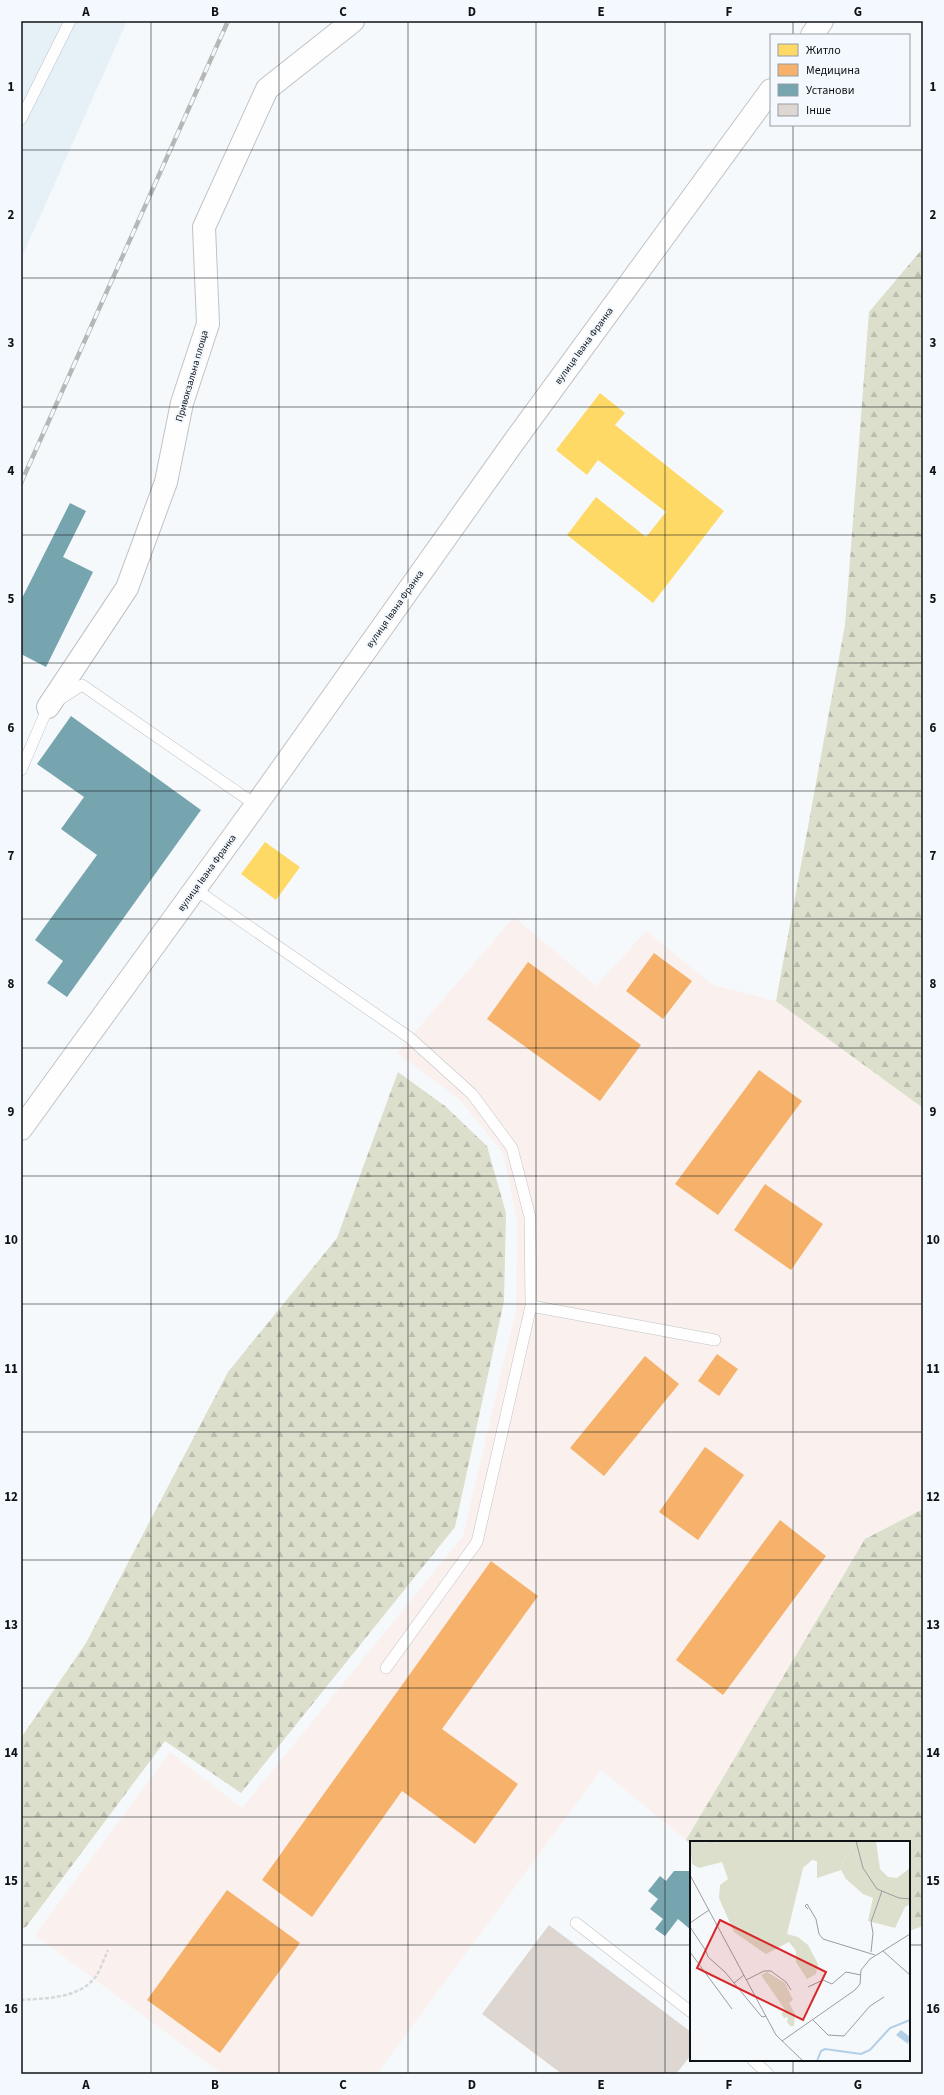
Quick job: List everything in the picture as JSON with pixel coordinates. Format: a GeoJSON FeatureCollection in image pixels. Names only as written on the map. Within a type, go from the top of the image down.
{"type":"FeatureCollection","features":[{"type":"Feature","properties":{"kind":"main road","name":"Привокзальна площа"},"geometry":{"type":"LineString","coordinates":[[48,707],[127,588],[166,482],[182,403],[208,324],[204,227],[267,89],[353,21]]}},
{"type":"Feature","properties":{"kind":"main road"},"geometry":{"type":"LineString","coordinates":[[813,34],[822,21]]}},
{"type":"Feature","properties":{"kind":"main road","name":"вулиця Івана Франка"},"geometry":{"type":"LineString","coordinates":[[21,1129],[256,805],[513,443],[770,91]]}},
{"type":"Feature","properties":{"kind":"lane"},"geometry":{"type":"LineString","coordinates":[[21,119],[70,21]]}},
{"type":"Feature","properties":{"kind":"lane"},"geometry":{"type":"LineString","coordinates":[[21,770],[48,707],[82,686],[256,805]]}},
{"type":"Feature","properties":{"kind":"lane"},"geometry":{"type":"LineString","coordinates":[[195,889],[410,1038],[472,1094],[512,1148],[530,1217],[531,1306],[477,1542],[386,1668]]}},
{"type":"Feature","properties":{"kind":"lane"},"geometry":{"type":"LineString","coordinates":[[531,1306],[715,1340]]}},
{"type":"Feature","properties":{"kind":"lane"},"geometry":{"type":"LineString","coordinates":[[576,1923],[690,2011]]}},
{"type":"Feature","properties":{"kind":"lane"},"geometry":{"type":"LineString","coordinates":[[754,2061],[768,2074]]}},
{"type":"Feature","properties":{"kind":"path"},"geometry":{"type":"LineString","coordinates":[[21,2000],[51,1998],[84,1989],[97,1976],[108,1950]]}},
{"type":"Feature","properties":{"kind":"shaded area"},"geometry":{"type":"Polygon","coordinates":[[[21,21],[127,21],[21,259],[21,21]]]}},
{"type":"Feature","properties":{"kind":"shaded area"},"geometry":{"type":"Polygon","coordinates":[[[514,917],[596,986],[646,931],[713,985],[776,1001],[923,1108],[923,1509],[865,1539],[686,1840],[601,1770],[377,2074],[222,2074],[35,1935],[170,1752],[242,1808],[463,1536],[516,1310],[517,1220],[503,1153],[459,1099],[397,1053],[514,917]]]}},
{"type":"Feature","properties":{"kind":"green space"},"geometry":{"type":"Polygon","coordinates":[[[923,248],[923,1108],[776,1001],[845,625],[869,312],[923,248]]]}},
{"type":"Feature","properties":{"kind":"green space"},"geometry":{"type":"Polygon","coordinates":[[[398,1072],[445,1106],[487,1146],[506,1213],[504,1301],[455,1527],[241,1793],[165,1741],[26,1927],[21,1929],[21,1738],[86,1643],[228,1372],[337,1238],[398,1072]]]}},
{"type":"Feature","properties":{"kind":"green space"},"geometry":{"type":"Polygon","coordinates":[[[923,1509],[923,1926],[910,1931],[910,1841],[690,1841],[690,1844],[686,1840],[865,1539],[923,1509]]]}},
{"type":"Feature","properties":{"kind":"building: Житло"},"geometry":{"type":"Polygon","coordinates":[[[600,393],[625,413],[615,425],[724,511],[653,603],[567,535],[596,497],[646,537],[666,512],[598,460],[587,475],[556,450],[600,393]]]}},
{"type":"Feature","properties":{"kind":"building: Житло"},"geometry":{"type":"Polygon","coordinates":[[[265,842],[300,867],[276,900],[241,874],[265,842]]]}},
{"type":"Feature","properties":{"kind":"building: Медицина"},"geometry":{"type":"Polygon","coordinates":[[[654,953],[692,981],[663,1019],[626,991],[654,953]]]}},
{"type":"Feature","properties":{"kind":"building: Медицина"},"geometry":{"type":"Polygon","coordinates":[[[528,962],[641,1045],[600,1101],[487,1019],[528,962]]]}},
{"type":"Feature","properties":{"kind":"building: Медицина"},"geometry":{"type":"Polygon","coordinates":[[[759,1070],[802,1101],[718,1215],[675,1184],[759,1070]]]}},
{"type":"Feature","properties":{"kind":"building: Медицина"},"geometry":{"type":"Polygon","coordinates":[[[765,1184],[823,1224],[791,1270],[734,1230],[765,1184]]]}},
{"type":"Feature","properties":{"kind":"building: Медицина"},"geometry":{"type":"Polygon","coordinates":[[[717,1354],[738,1369],[719,1396],[698,1381],[717,1354]]]}},
{"type":"Feature","properties":{"kind":"building: Медицина"},"geometry":{"type":"Polygon","coordinates":[[[645,1356],[679,1384],[604,1476],[570,1448],[645,1356]]]}},
{"type":"Feature","properties":{"kind":"building: Медицина"},"geometry":{"type":"Polygon","coordinates":[[[705,1447],[744,1475],[698,1540],[659,1512],[705,1447]]]}},
{"type":"Feature","properties":{"kind":"building: Медицина"},"geometry":{"type":"Polygon","coordinates":[[[780,1520],[826,1556],[723,1695],[676,1660],[780,1520]]]}},
{"type":"Feature","properties":{"kind":"building: Медицина"},"geometry":{"type":"Polygon","coordinates":[[[491,1561],[538,1596],[442,1729],[518,1784],[475,1844],[402,1791],[312,1917],[262,1880],[491,1561]]]}},
{"type":"Feature","properties":{"kind":"building: Медицина"},"geometry":{"type":"Polygon","coordinates":[[[227,1890],[300,1943],[220,2053],[147,2000],[227,1890]]]}},
{"type":"Feature","properties":{"kind":"building: Установи"},"geometry":{"type":"Polygon","coordinates":[[[70,503],[86,511],[63,557],[93,572],[46,667],[21,654],[21,600],[70,503]]]}},
{"type":"Feature","properties":{"kind":"building: Установи"},"geometry":{"type":"Polygon","coordinates":[[[71,716],[201,810],[67,997],[47,983],[63,961],[35,940],[97,855],[61,829],[84,797],[37,764],[71,716]]]}},
{"type":"Feature","properties":{"kind":"building: Установи"},"geometry":{"type":"Polygon","coordinates":[[[674,1871],[690,1871],[690,1929],[678,1919],[665,1936],[655,1929],[663,1919],[650,1909],[658,1899],[648,1891],[660,1876],[666,1881],[674,1871]]]}},
{"type":"Feature","properties":{"kind":"building: Інше"},"geometry":{"type":"Polygon","coordinates":[[[549,1925],[690,2031],[690,2056],[676,2074],[562,2074],[482,2014],[549,1925]]]}},
{"type":"Feature","properties":{"kind":"railway"},"geometry":{"type":"LineString","coordinates":[[21,483],[228,21]]}}]}
